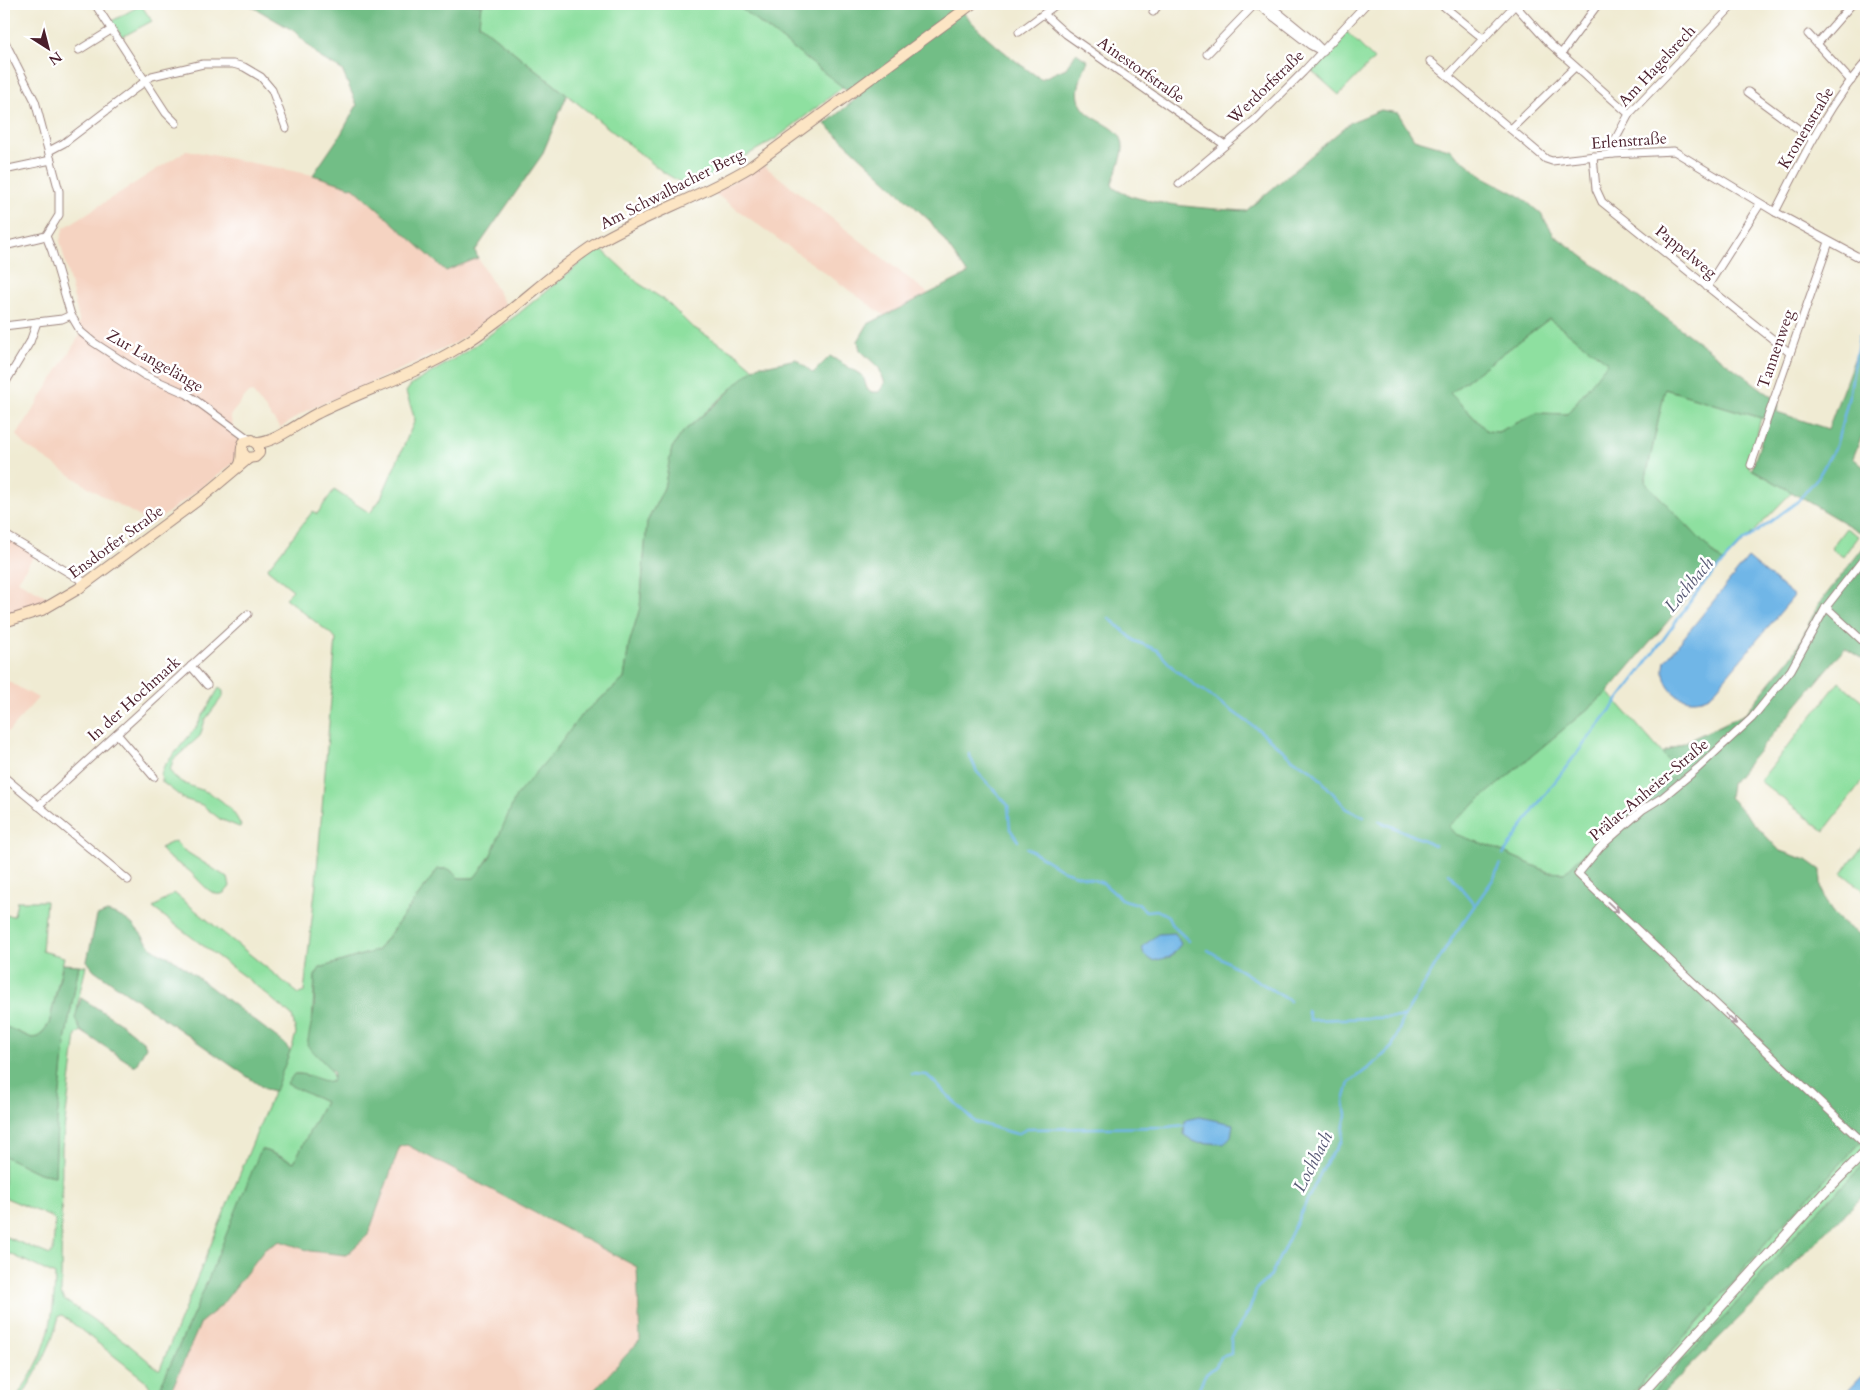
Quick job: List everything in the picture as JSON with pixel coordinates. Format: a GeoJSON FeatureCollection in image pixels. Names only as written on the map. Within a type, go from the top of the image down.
{"type":"FeatureCollection","features":[{"type":"Feature","properties":{"kind":"main road","name":"Am Schwalbacher Berg"},"geometry":{"type":"LineString","coordinates":[[250,449],[281,434],[314,414],[425,366],[458,348],[491,326],[595,245],[621,230],[713,188],[750,167],[972,4]]}},
{"type":"Feature","properties":{"kind":"main road","name":"Ensdorfer Straße"},"geometry":{"type":"LineString","coordinates":[[4,622],[47,608],[86,583],[237,469],[250,449]]}},
{"type":"Feature","properties":{"kind":"street"},"geometry":{"type":"LineString","coordinates":[[95,4],[144,81],[166,113],[176,123]]}},
{"type":"Feature","properties":{"kind":"street"},"geometry":{"type":"LineString","coordinates":[[1019,32],[1057,4]]}},
{"type":"Feature","properties":{"kind":"street"},"geometry":{"type":"LineString","coordinates":[[1153,12],[1159,4]]}},
{"type":"Feature","properties":{"kind":"street"},"geometry":{"type":"LineString","coordinates":[[1207,54],[1256,4],[1322,52]]}},
{"type":"Feature","properties":{"kind":"street"},"geometry":{"type":"LineString","coordinates":[[1268,4],[1313,41],[1322,52]]}},
{"type":"Feature","properties":{"kind":"street","name":"Werdorfstraße"},"geometry":{"type":"LineString","coordinates":[[1179,184],[1255,120],[1366,4]]}},
{"type":"Feature","properties":{"kind":"street"},"geometry":{"type":"LineString","coordinates":[[1440,4],[1484,39]]}},
{"type":"Feature","properties":{"kind":"street"},"geometry":{"type":"LineString","coordinates":[[1449,75],[1515,4],[1561,54],[1629,114]]}},
{"type":"Feature","properties":{"kind":"street"},"geometry":{"type":"LineString","coordinates":[[1561,54],[1598,4]]}},
{"type":"Feature","properties":{"kind":"street","name":"Am Hagelsrech"},"geometry":{"type":"LineString","coordinates":[[1613,154],[1614,142],[1629,114],[1734,4]]}},
{"type":"Feature","properties":{"kind":"street"},"geometry":{"type":"LineString","coordinates":[[1817,44],[1852,4]]}},
{"type":"Feature","properties":{"kind":"street","name":"Ainestorfstraße"},"geometry":{"type":"LineString","coordinates":[[1044,14],[1066,34],[1225,145]]}},
{"type":"Feature","properties":{"kind":"street"},"geometry":{"type":"LineString","coordinates":[[79,50],[111,30]]}},
{"type":"Feature","properties":{"kind":"street"},"geometry":{"type":"LineString","coordinates":[[1808,34],[1851,81]]}},
{"type":"Feature","properties":{"kind":"street"},"geometry":{"type":"LineString","coordinates":[[4,40],[35,101],[49,151],[60,208],[55,224],[46,236],[4,246]]}},
{"type":"Feature","properties":{"kind":"street","name":"Erlenstraße"},"geometry":{"type":"LineString","coordinates":[[1430,60],[1546,159],[1552,161],[1613,154],[1674,151],[1760,204],[1866,261]]}},
{"type":"Feature","properties":{"kind":"street","name":"Kronenstraße"},"geometry":{"type":"LineString","coordinates":[[1775,212],[1812,139],[1866,62]]}},
{"type":"Feature","properties":{"kind":"street"},"geometry":{"type":"LineString","coordinates":[[49,151],[64,143],[144,81],[161,73],[203,64],[233,64],[244,67],[261,77],[272,90],[286,128]]}},
{"type":"Feature","properties":{"kind":"street"},"geometry":{"type":"LineString","coordinates":[[1511,129],[1575,67]]}},
{"type":"Feature","properties":{"kind":"street"},"geometry":{"type":"LineString","coordinates":[[1748,92],[1812,139]]}},
{"type":"Feature","properties":{"kind":"street","name":"Pappelweg"},"geometry":{"type":"LineString","coordinates":[[1593,156],[1596,189],[1602,202],[1790,353]]}},
{"type":"Feature","properties":{"kind":"street"},"geometry":{"type":"LineString","coordinates":[[4,170],[51,160]]}},
{"type":"Feature","properties":{"kind":"street"},"geometry":{"type":"LineString","coordinates":[[1707,287],[1760,204]]}},
{"type":"Feature","properties":{"kind":"street","name":"Zur Langelänge"},"geometry":{"type":"LineString","coordinates":[[46,236],[74,323],[93,342],[144,375],[179,389],[226,421],[250,449]]}},
{"type":"Feature","properties":{"kind":"street","name":"Tannenweg"},"geometry":{"type":"LineString","coordinates":[[1751,465],[1829,242]]}},
{"type":"Feature","properties":{"kind":"street"},"geometry":{"type":"LineString","coordinates":[[4,326],[62,318],[71,315]]}},
{"type":"Feature","properties":{"kind":"street"},"geometry":{"type":"LineString","coordinates":[[4,385],[30,342],[37,322]]}},
{"type":"Feature","properties":{"kind":"street"},"geometry":{"type":"LineString","coordinates":[[4,534],[81,578],[86,583]]}},
{"type":"Feature","properties":{"kind":"street","name":"Prälat-Anheier-Straße"},"geometry":{"type":"LineString","coordinates":[[1866,556],[1826,607],[1791,670],[1752,718],[1698,768],[1663,797],[1642,810],[1601,846],[1578,874],[1866,1145]]}},
{"type":"Feature","properties":{"kind":"street"},"geometry":{"type":"LineString","coordinates":[[1826,607],[1866,644]]}},
{"type":"Feature","properties":{"kind":"street","name":"In der Hochmark"},"geometry":{"type":"LineString","coordinates":[[38,806],[248,614]]}},
{"type":"Feature","properties":{"kind":"street"},"geometry":{"type":"LineString","coordinates":[[191,666],[207,685]]}},
{"type":"Feature","properties":{"kind":"street"},"geometry":{"type":"LineString","coordinates":[[116,734],[154,776]]}},
{"type":"Feature","properties":{"kind":"street"},"geometry":{"type":"LineString","coordinates":[[4,777],[128,880]]}},
{"type":"Feature","properties":{"kind":"street"},"geometry":{"type":"LineString","coordinates":[[1640,1396],[1825,1192],[1866,1151]]}},
{"type":"Feature","properties":{"kind":"shaded area"},"geometry":{"type":"Polygon","coordinates":[[[187,150],[313,175],[354,188],[445,271],[478,258],[507,307],[455,343],[415,363],[304,412],[280,428],[252,392],[247,394],[230,416],[238,442],[234,463],[153,524],[99,494],[26,446],[17,435],[80,335],[77,330],[79,320],[60,240],[64,228],[187,150]]]}},
{"type":"Feature","properties":{"kind":"shaded area"},"geometry":{"type":"Polygon","coordinates":[[[762,164],[929,294],[885,316],[714,193],[762,164]]]}},
{"type":"Feature","properties":{"kind":"shaded area"},"geometry":{"type":"Polygon","coordinates":[[[4,536],[35,554],[18,581],[51,599],[35,607],[4,616],[4,536]]]}},
{"type":"Feature","properties":{"kind":"shaded area"},"geometry":{"type":"Polygon","coordinates":[[[4,679],[38,698],[8,732],[4,729],[4,679]]]}},
{"type":"Feature","properties":{"kind":"shaded area"},"geometry":{"type":"Polygon","coordinates":[[[407,1145],[637,1267],[640,1340],[589,1396],[169,1396],[201,1322],[220,1307],[265,1249],[279,1241],[310,1251],[368,1235],[400,1146],[407,1145]]]}},
{"type":"Feature","properties":{"kind":"green space"},"geometry":{"type":"Polygon","coordinates":[[[248,4],[481,4],[479,24],[567,95],[542,155],[475,251],[478,258],[446,271],[354,188],[313,175],[341,134],[357,105],[342,70],[321,58],[294,31],[248,4]]]}},
{"type":"Feature","properties":{"kind":"green space"},"geometry":{"type":"Polygon","coordinates":[[[481,4],[735,4],[843,87],[777,138],[690,188],[663,172],[479,24],[481,4]]]}},
{"type":"Feature","properties":{"kind":"green space"},"geometry":{"type":"Polygon","coordinates":[[[735,4],[959,4],[957,5],[966,16],[986,36],[1018,63],[1041,79],[1066,68],[1076,53],[1088,61],[1080,83],[1079,99],[1084,109],[1113,129],[1121,137],[1123,149],[1112,183],[1113,187],[1123,193],[1156,202],[1246,211],[1351,122],[1381,110],[1398,113],[1414,139],[1449,149],[1482,176],[1520,196],[1541,214],[1554,235],[1778,401],[1777,412],[1828,429],[1858,349],[1866,352],[1866,425],[1853,458],[1866,469],[1864,498],[1866,524],[1863,534],[1752,469],[1768,420],[1665,389],[1645,482],[1723,563],[1708,574],[1608,692],[1448,826],[1455,834],[1492,847],[1548,872],[1564,873],[1597,841],[1678,772],[1662,753],[1745,714],[1795,652],[1818,605],[1866,544],[1866,597],[1861,603],[1866,608],[1866,658],[1864,660],[1845,648],[1731,784],[1729,797],[1780,851],[1807,860],[1821,870],[1823,893],[1831,911],[1846,925],[1866,938],[1866,1137],[1780,1227],[1699,1322],[1629,1396],[589,1396],[640,1340],[637,1267],[407,1145],[400,1146],[368,1235],[346,1255],[310,1251],[280,1241],[265,1249],[220,1307],[201,1322],[169,1396],[156,1396],[195,1311],[261,1149],[294,1162],[325,1102],[287,1084],[294,1074],[332,1082],[334,1073],[307,1045],[314,1009],[315,976],[320,968],[378,950],[438,869],[449,869],[459,878],[474,878],[489,859],[516,796],[557,748],[581,715],[624,679],[629,644],[640,608],[647,522],[664,488],[672,448],[683,432],[759,365],[769,365],[796,359],[813,373],[830,356],[863,376],[867,389],[872,392],[879,392],[885,383],[879,368],[860,350],[858,341],[868,324],[968,274],[930,221],[825,124],[857,98],[735,4]],[[1549,319],[1450,393],[1487,431],[1498,432],[1537,413],[1567,414],[1608,362],[1549,319]]]}},
{"type":"Feature","properties":{"kind":"green space"},"geometry":{"type":"Polygon","coordinates":[[[141,5],[152,21],[122,37],[112,21],[141,5]]]}},
{"type":"Feature","properties":{"kind":"green space"},"geometry":{"type":"Polygon","coordinates":[[[1347,32],[1374,59],[1339,95],[1311,70],[1347,32]]]}},
{"type":"Feature","properties":{"kind":"green space"},"geometry":{"type":"Polygon","coordinates":[[[601,249],[638,283],[666,301],[691,326],[737,354],[754,369],[683,432],[672,448],[664,488],[647,522],[640,608],[629,644],[624,679],[581,715],[474,878],[459,878],[449,869],[438,869],[378,950],[320,968],[315,976],[312,1025],[334,1079],[332,1082],[295,1074],[288,1084],[325,1102],[294,1162],[262,1149],[195,1311],[156,1396],[149,1396],[150,1387],[146,1381],[62,1315],[59,1316],[53,1338],[39,1367],[22,1396],[17,1396],[27,1382],[42,1353],[53,1309],[55,1275],[4,1251],[4,1236],[50,1255],[53,1251],[55,1220],[4,1197],[4,1156],[39,1173],[55,1176],[57,1120],[66,1036],[79,965],[86,966],[77,1009],[78,1025],[81,1031],[76,1035],[62,1147],[61,1293],[63,1299],[127,1343],[158,1369],[160,1369],[293,1044],[296,1033],[292,1016],[254,984],[153,908],[174,893],[299,994],[304,992],[316,882],[336,638],[285,598],[293,590],[267,569],[313,511],[317,514],[334,490],[370,513],[380,500],[415,420],[406,392],[411,385],[467,351],[518,314],[589,256],[601,249]]]}},
{"type":"Feature","properties":{"kind":"green space"},"geometry":{"type":"Polygon","coordinates":[[[1549,319],[1609,362],[1567,414],[1537,413],[1498,432],[1487,431],[1450,393],[1549,319]]]}},
{"type":"Feature","properties":{"kind":"green space"},"geometry":{"type":"Polygon","coordinates":[[[1665,389],[1761,418],[1749,468],[1792,492],[1723,563],[1645,482],[1665,389]]]}},
{"type":"Feature","properties":{"kind":"green space"},"geometry":{"type":"Polygon","coordinates":[[[1846,528],[1858,536],[1843,557],[1831,548],[1846,528]]]}},
{"type":"Feature","properties":{"kind":"green space"},"geometry":{"type":"Polygon","coordinates":[[[1839,682],[1866,704],[1866,777],[1824,831],[1760,781],[1839,682]]]}},
{"type":"Feature","properties":{"kind":"green space"},"geometry":{"type":"Polygon","coordinates":[[[219,688],[223,691],[223,696],[205,720],[200,736],[173,760],[170,771],[182,782],[207,792],[223,802],[232,810],[241,826],[239,827],[220,819],[202,805],[184,799],[162,782],[161,774],[164,766],[195,729],[219,688]]]}},
{"type":"Feature","properties":{"kind":"green space"},"geometry":{"type":"Polygon","coordinates":[[[1608,692],[1662,753],[1745,714],[1597,841],[1564,873],[1548,872],[1492,847],[1454,834],[1447,826],[1608,692]]]}},
{"type":"Feature","properties":{"kind":"green space"},"geometry":{"type":"Polygon","coordinates":[[[175,841],[182,849],[228,878],[230,886],[225,892],[220,894],[208,890],[188,870],[169,858],[160,848],[175,841]]]}},
{"type":"Feature","properties":{"kind":"green space"},"geometry":{"type":"Polygon","coordinates":[[[1866,842],[1866,893],[1842,873],[1866,842]]]}},
{"type":"Feature","properties":{"kind":"green space"},"geometry":{"type":"Polygon","coordinates":[[[17,901],[46,901],[42,951],[64,957],[49,1024],[39,1037],[32,1038],[4,1026],[4,915],[14,916],[17,901]]]}},
{"type":"Feature","properties":{"kind":"green space"},"geometry":{"type":"Polygon","coordinates":[[[107,912],[128,921],[149,945],[172,958],[284,1043],[290,1051],[275,1091],[265,1089],[94,970],[87,961],[97,916],[107,912]]]}},
{"type":"Feature","properties":{"kind":"green space"},"geometry":{"type":"Polygon","coordinates":[[[63,964],[79,965],[66,1036],[57,1120],[55,1176],[39,1173],[4,1156],[4,1026],[32,1038],[39,1037],[49,1024],[63,964]]]}},
{"type":"Feature","properties":{"kind":"green space"},"geometry":{"type":"Polygon","coordinates":[[[81,998],[119,1022],[144,1042],[146,1047],[136,1065],[133,1065],[81,1031],[75,1018],[81,998]]]}},
{"type":"Feature","properties":{"kind":"green space"},"geometry":{"type":"Polygon","coordinates":[[[1866,1137],[1866,1162],[1803,1226],[1727,1314],[1649,1396],[1629,1396],[1699,1322],[1780,1227],[1866,1137]]]}},
{"type":"Feature","properties":{"kind":"green space"},"geometry":{"type":"Polygon","coordinates":[[[1866,1162],[1866,1193],[1660,1396],[1649,1396],[1727,1314],[1803,1226],[1866,1162]]]}},
{"type":"Feature","properties":{"kind":"water"},"geometry":{"type":"Polygon","coordinates":[[[1748,558],[1794,596],[1711,695],[1692,700],[1683,698],[1670,688],[1666,681],[1665,661],[1748,558]]]}},
{"type":"Feature","properties":{"kind":"water"},"geometry":{"type":"Polygon","coordinates":[[[1175,933],[1181,944],[1170,957],[1153,961],[1144,955],[1142,947],[1158,934],[1175,933]]]}},
{"type":"Feature","properties":{"kind":"water"},"geometry":{"type":"Polygon","coordinates":[[[1199,1117],[1233,1124],[1231,1136],[1224,1144],[1195,1142],[1184,1135],[1185,1120],[1199,1117]]]}},
{"type":"Feature","properties":{"kind":"water"},"geometry":{"type":"Polygon","coordinates":[[[1866,1372],[1866,1396],[1843,1396],[1866,1372]]]}},
{"type":"Feature","properties":{"kind":"waterway","name":"Lochbach"},"geometry":{"type":"LineString","coordinates":[[1503,855],[1540,801],[1642,669],[1700,588],[1740,544],[1797,502],[1818,477],[1836,446],[1850,392],[1859,337],[1866,328]]}},
{"type":"Feature","properties":{"kind":"waterway"},"geometry":{"type":"LineString","coordinates":[[1109,618],[1135,641],[1157,650],[1175,670],[1259,730],[1294,760],[1313,771],[1347,809],[1364,817]]}},
{"type":"Feature","properties":{"kind":"waterway"},"geometry":{"type":"LineString","coordinates":[[969,754],[977,772],[1008,805],[1010,829],[1018,841]]}},
{"type":"Feature","properties":{"kind":"waterway"},"geometry":{"type":"LineString","coordinates":[[1379,821],[1435,845]]}},
{"type":"Feature","properties":{"kind":"waterway"},"geometry":{"type":"LineString","coordinates":[[1027,848],[1064,871],[1103,883],[1121,899],[1138,904],[1146,911],[1157,910],[1168,916],[1171,924],[1189,941]]}},
{"type":"Feature","properties":{"kind":"waterway","name":"Lochbach"},"geometry":{"type":"LineString","coordinates":[[1195,1396],[1205,1375],[1216,1366],[1220,1357],[1231,1354],[1231,1339],[1249,1311],[1257,1288],[1270,1277],[1324,1166],[1341,1141],[1346,1115],[1344,1101],[1349,1083],[1392,1047],[1404,1017],[1454,935],[1494,878],[1500,864]]}},
{"type":"Feature","properties":{"kind":"waterway"},"geometry":{"type":"LineString","coordinates":[[1449,873],[1475,905]]}},
{"type":"Feature","properties":{"kind":"waterway"},"geometry":{"type":"LineString","coordinates":[[1208,950],[1290,1001]]}},
{"type":"Feature","properties":{"kind":"waterway"},"geometry":{"type":"LineString","coordinates":[[1307,1010],[1310,1020],[1404,1017]]}},
{"type":"Feature","properties":{"kind":"waterway"},"geometry":{"type":"LineString","coordinates":[[912,1074],[927,1075],[975,1122],[1017,1134],[1027,1129],[1166,1127],[1185,1125]]}}]}
